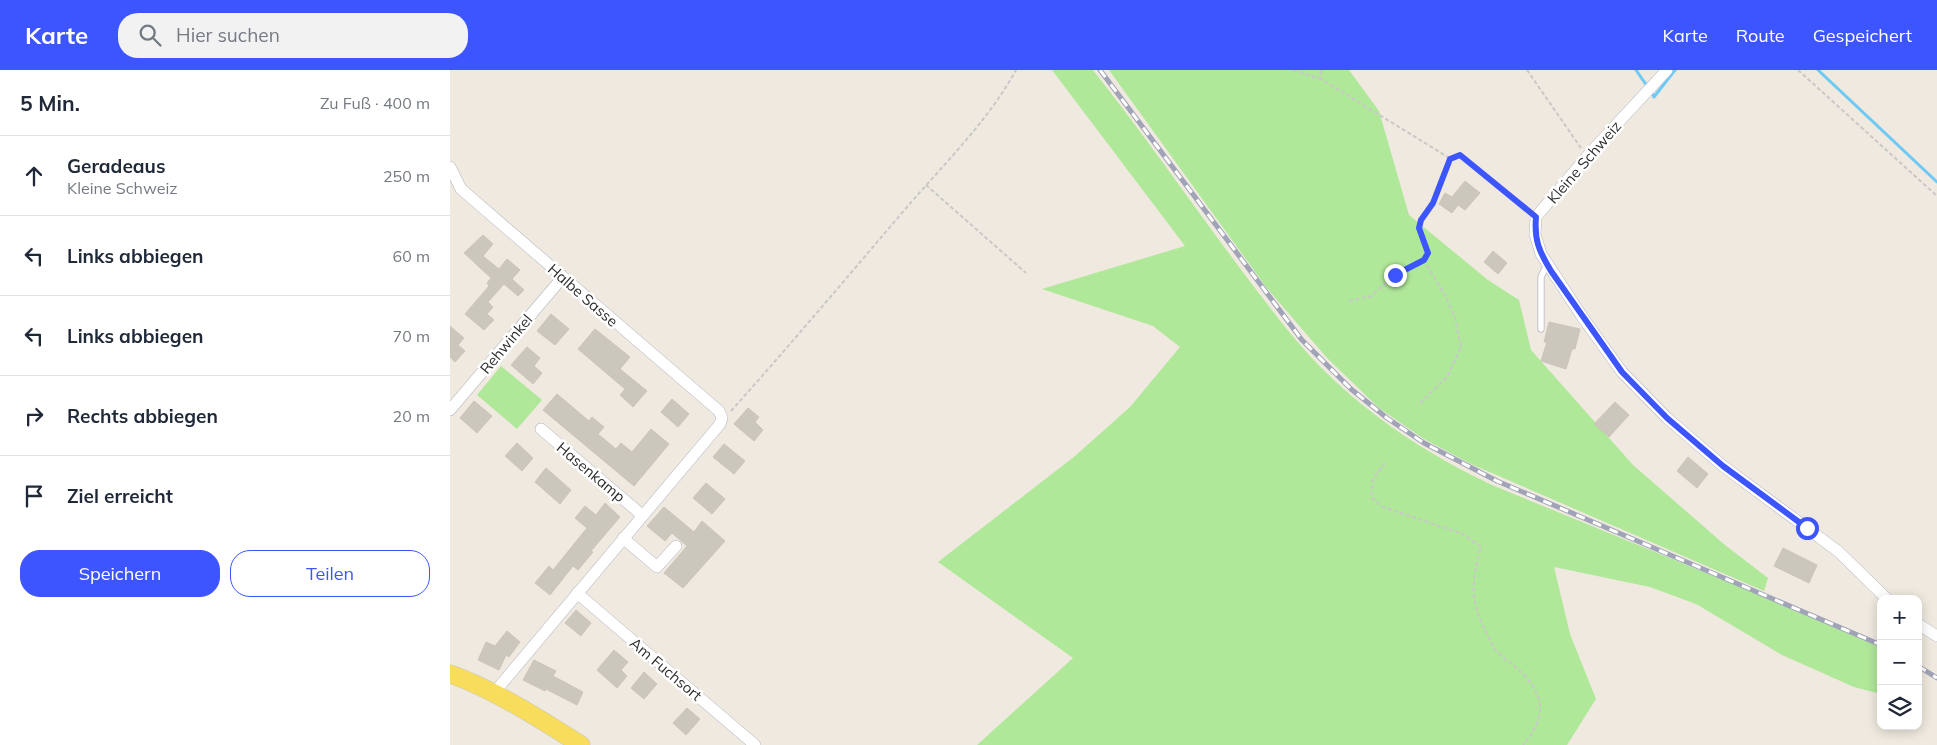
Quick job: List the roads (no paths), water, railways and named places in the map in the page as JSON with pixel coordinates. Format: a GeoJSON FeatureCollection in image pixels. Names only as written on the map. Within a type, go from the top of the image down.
{"type":"FeatureCollection","features":[{"type":"Feature","properties":{"kind":"main road"},"geometry":{"type":"LineString","coordinates":[[450,674],[493,694],[556,729],[580,745]]}},
{"type":"Feature","properties":{"kind":"street","name":"Kleine Schweiz"},"geometry":{"type":"LineString","coordinates":[[1667,70],[1589,154],[1536,217],[1535,234],[1541,254],[1583,318],[1622,372],[1667,418],[1723,466],[1839,552],[1883,595]]}},
{"type":"Feature","properties":{"kind":"street","name":"Halbe Sasse"},"geometry":{"type":"LineString","coordinates":[[450,167],[453,183],[719,411],[721,421],[642,515]]}},
{"type":"Feature","properties":{"kind":"street","name":"Rehwinkel"},"geometry":{"type":"LineString","coordinates":[[450,410],[562,278]]}},
{"type":"Feature","properties":{"kind":"street","name":"Hasenkamp"},"geometry":{"type":"LineString","coordinates":[[541,429],[642,515]]}},
{"type":"Feature","properties":{"kind":"street"},"geometry":{"type":"LineString","coordinates":[[493,694],[642,515]]}},
{"type":"Feature","properties":{"kind":"street"},"geometry":{"type":"LineString","coordinates":[[623,538],[657,568],[676,546]]}},
{"type":"Feature","properties":{"kind":"street","name":"Am Fuchsort"},"geometry":{"type":"LineString","coordinates":[[577,594],[755,745]]}},
{"type":"Feature","properties":{"kind":"street"},"geometry":{"type":"LineString","coordinates":[[1922,627],[1937,636]]}},
{"type":"Feature","properties":{"kind":"lane"},"geometry":{"type":"LineString","coordinates":[[1541,329],[1541,277],[1546,264]]}},
{"type":"Feature","properties":{"kind":"waterway"},"geometry":{"type":"LineString","coordinates":[[1636,70],[1647,86]]}},
{"type":"Feature","properties":{"kind":"waterway"},"geometry":{"type":"LineString","coordinates":[[1652,93],[1654,97],[1675,70]]}},
{"type":"Feature","properties":{"kind":"waterway"},"geometry":{"type":"LineString","coordinates":[[1818,70],[1937,182]]}},
{"type":"Feature","properties":{"kind":"railway"},"geometry":{"type":"LineString","coordinates":[[1100,70],[1302,340],[1351,389],[1387,418],[1424,443],[1497,481],[1877,643]]}},
{"type":"Feature","properties":{"kind":"railway"},"geometry":{"type":"LineString","coordinates":[[1922,669],[1937,678]]}}]}
